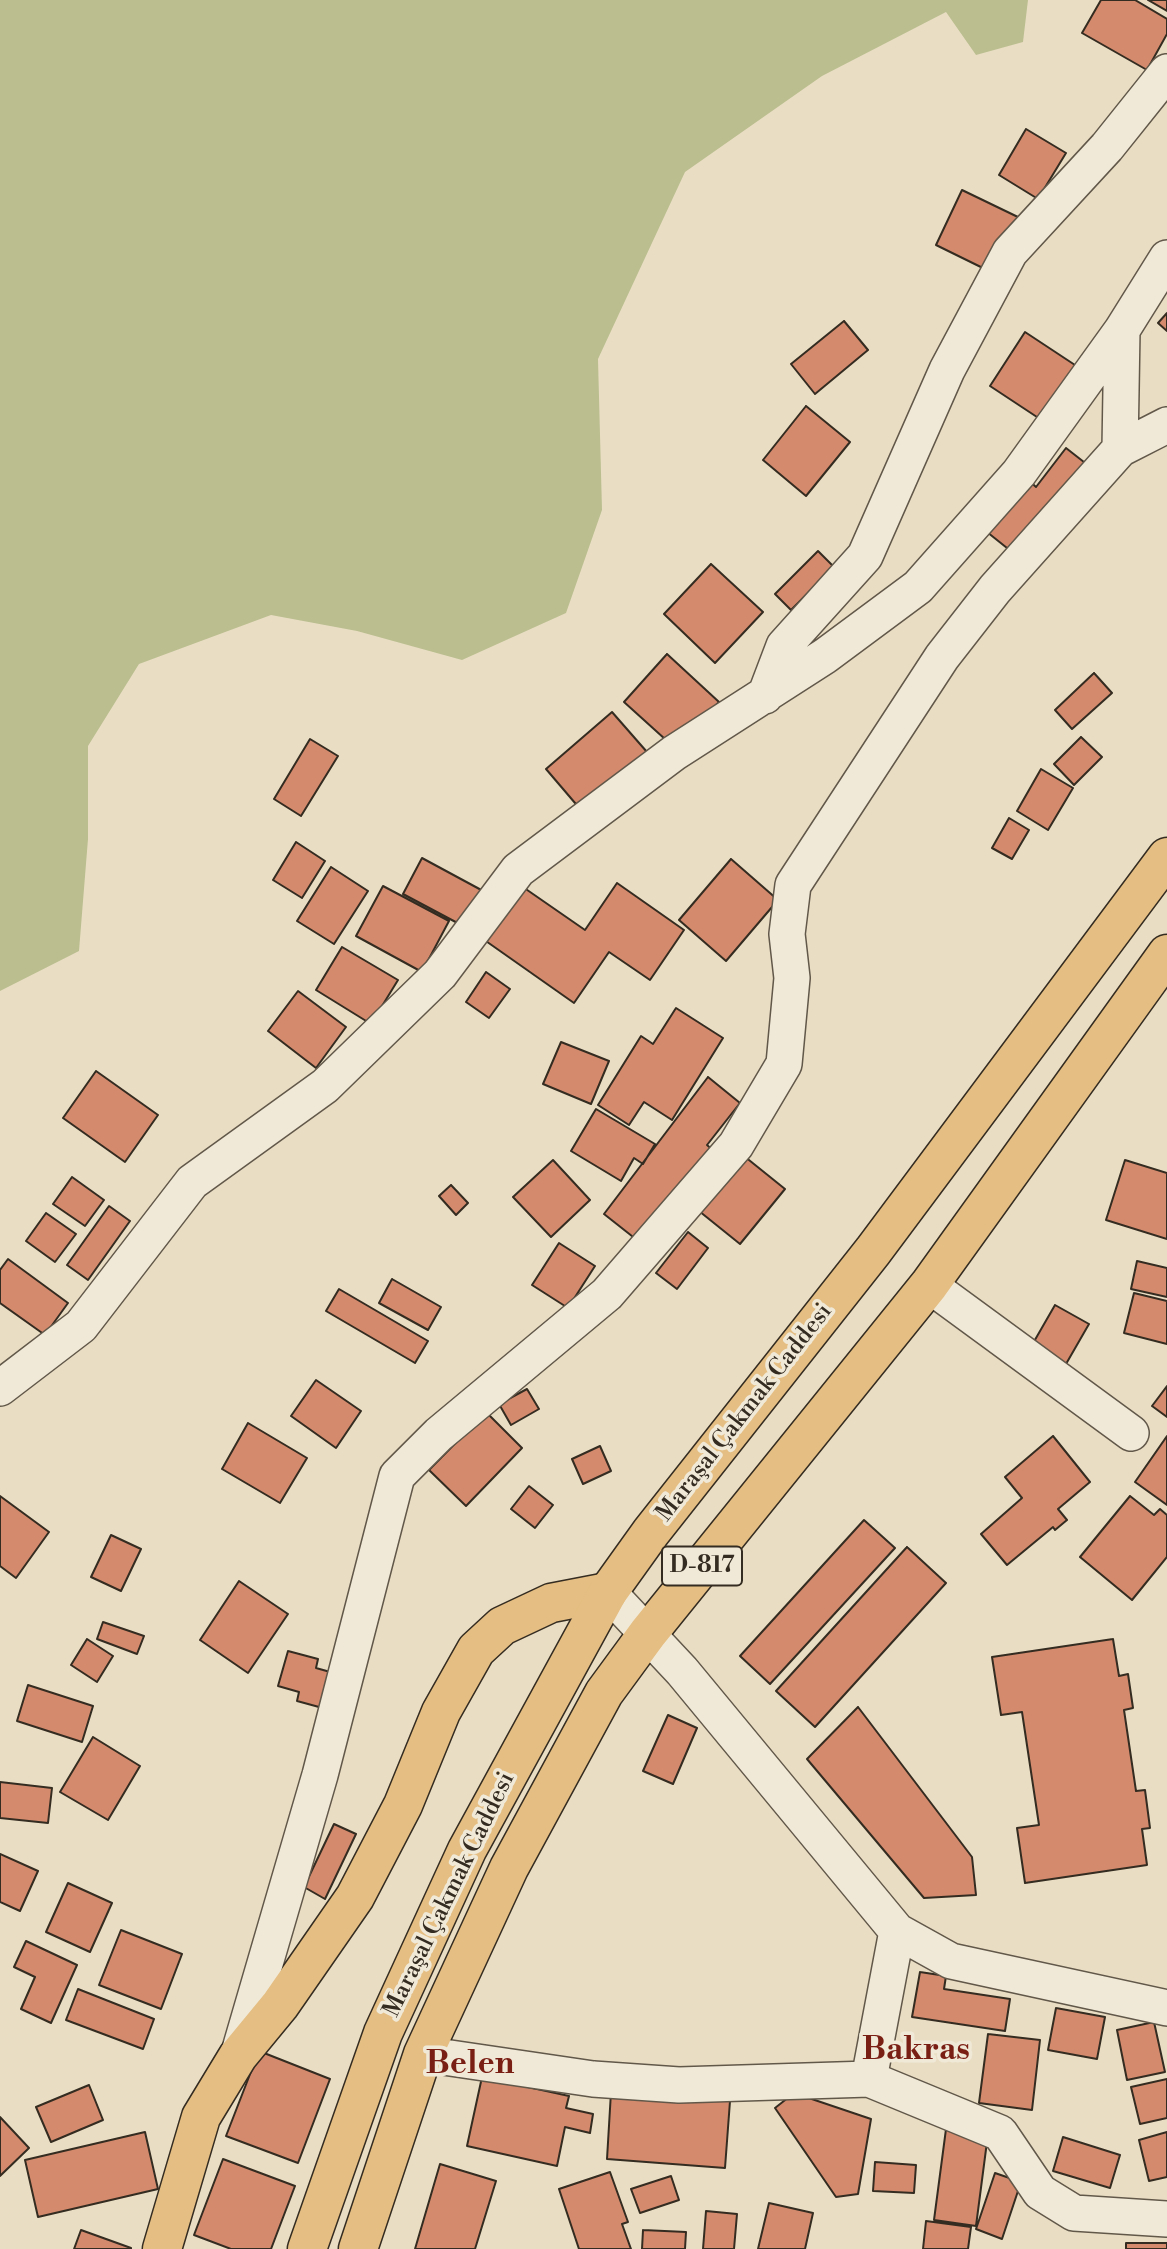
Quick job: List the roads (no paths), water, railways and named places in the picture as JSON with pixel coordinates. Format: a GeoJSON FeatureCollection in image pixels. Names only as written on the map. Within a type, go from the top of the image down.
{"type":"FeatureCollection","features":[{"type":"Feature","properties":{"kind":"main road","name":"Maraşal Çakmak Caddesi"},"geometry":{"type":"LineString","coordinates":[[307,2249],[383,2033],[467,1850],[608,1592],[650,1532],[873,1251],[1167,857]]}},
{"type":"Feature","properties":{"kind":"main road","name":"Maraşal Çakmak Caddesi"},"geometry":{"type":"LineString","coordinates":[[358,2249],[423,2054],[509,1868],[604,1693],[648,1633],[929,1285],[1167,954]]}},
{"type":"Feature","properties":{"kind":"main road"},"geometry":{"type":"LineString","coordinates":[[162,2249],[201,2117],[238,2056],[280,2005],[355,1897],[403,1805],[441,1712],[476,1650],[502,1626],[551,1603],[608,1592]]}},
{"type":"Feature","properties":{"kind":"street"},"geometry":{"type":"LineString","coordinates":[[765,696],[784,646],[865,556],[947,370],[1010,252],[1107,147],[1167,72]]}},
{"type":"Feature","properties":{"kind":"street"},"geometry":{"type":"LineString","coordinates":[[0,1388],[81,1326],[192,1182],[325,1086],[440,974],[518,870],[674,752],[765,696],[918,587],[1019,473],[1122,330],[1167,258]]}},
{"type":"Feature","properties":{"kind":"street"},"geometry":{"type":"LineString","coordinates":[[1120,449],[1122,330]]}},
{"type":"Feature","properties":{"kind":"street"},"geometry":{"type":"LineString","coordinates":[[238,2056],[320,1775],[397,1476],[439,1434],[607,1294],[736,1145],[784,1063],[792,978],[787,934],[793,885],[942,656],[995,589],[1120,449],[1167,425]]}},
{"type":"Feature","properties":{"kind":"street"},"geometry":{"type":"LineString","coordinates":[[929,1285],[1131,1433]]}},
{"type":"Feature","properties":{"kind":"street"},"geometry":{"type":"LineString","coordinates":[[608,1592],[648,1633],[897,1931],[951,1961],[1167,2008]]}},
{"type":"Feature","properties":{"kind":"street"},"geometry":{"type":"LineString","coordinates":[[869,2080],[897,1931]]}},
{"type":"Feature","properties":{"kind":"street"},"geometry":{"type":"LineString","coordinates":[[423,2054],[593,2079],[679,2085],[869,2080],[1000,2133],[1040,2192],[1074,2213],[1167,2219]]}},
{"type":"Feature","properties":{"kind":"district","name":"Bakras"},"geometry":{"type":"Point","coordinates":[916,2051]}},
{"type":"Feature","properties":{"kind":"district","name":"Belen"},"geometry":{"type":"Point","coordinates":[470,2065]}}]}
